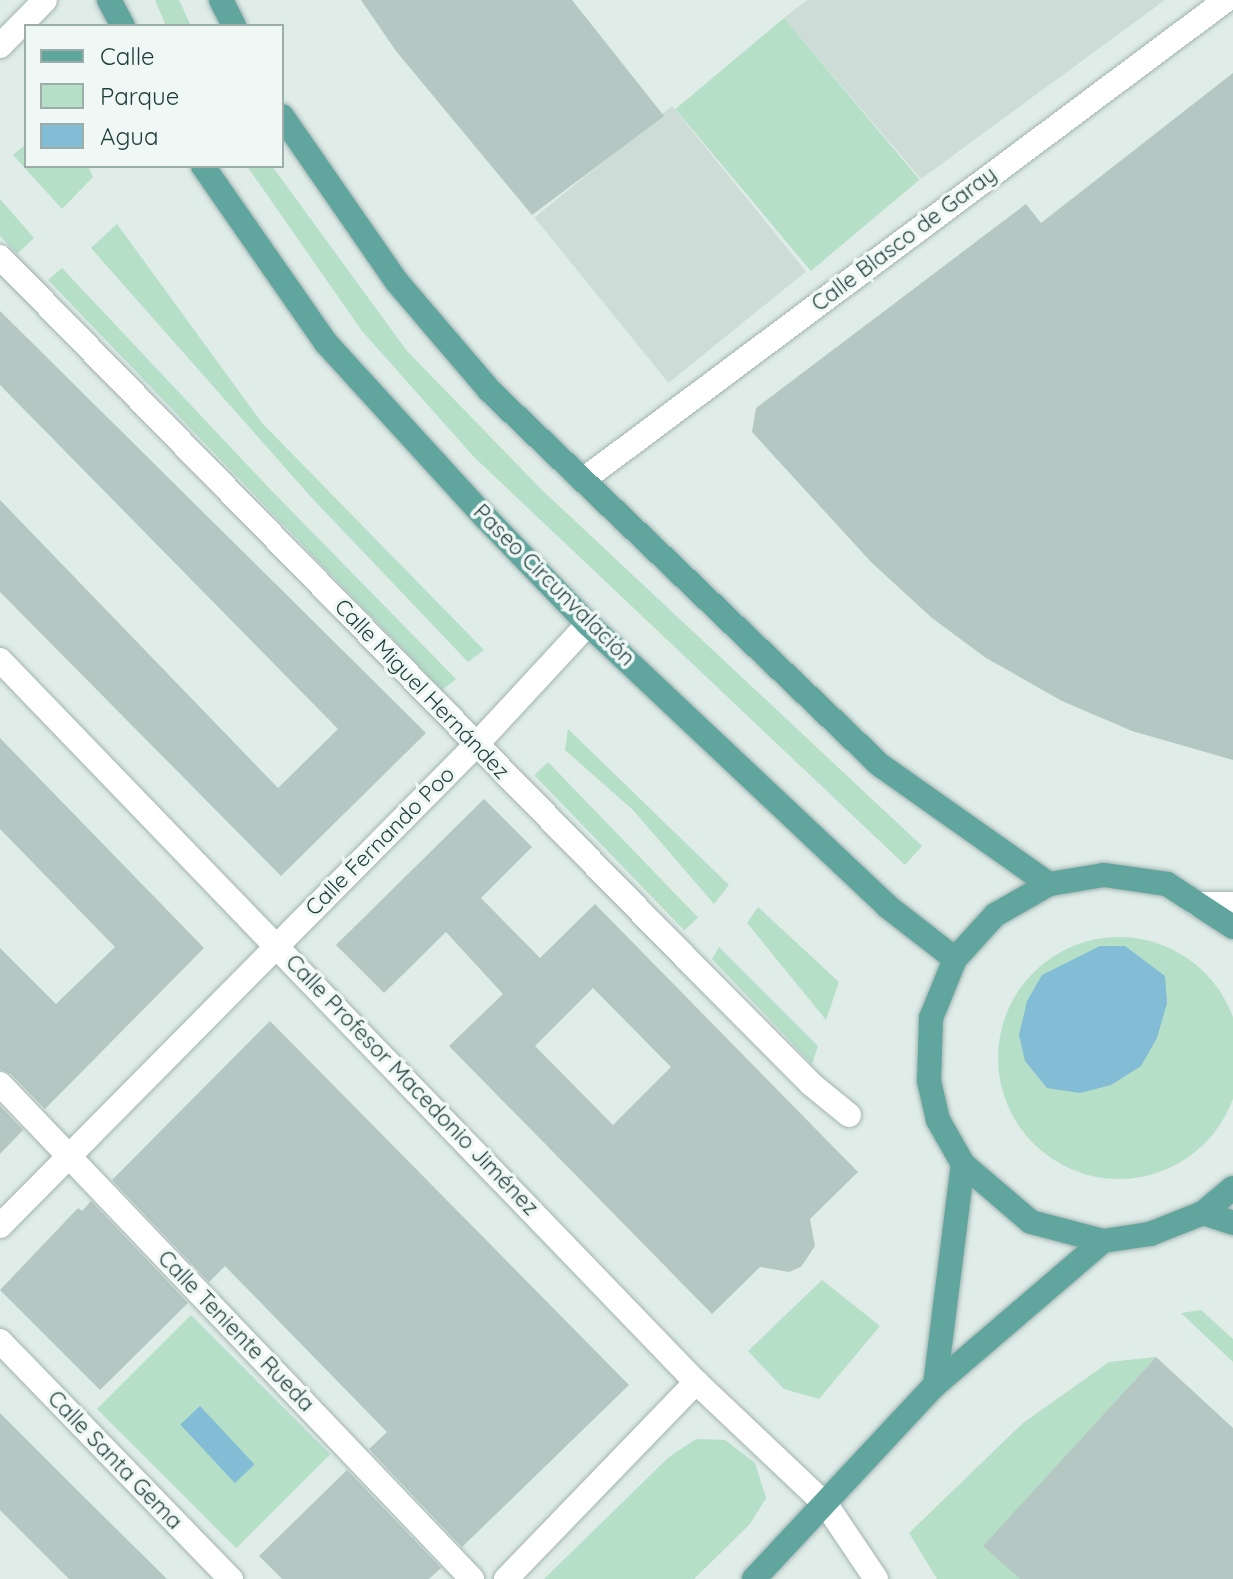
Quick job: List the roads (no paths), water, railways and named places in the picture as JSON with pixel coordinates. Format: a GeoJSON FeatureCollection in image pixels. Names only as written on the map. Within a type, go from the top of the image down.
{"type":"FeatureCollection","features":[{"type":"Feature","properties":{"kind":"main road"},"geometry":{"type":"LineString","coordinates":[[109,0],[122,24]]}},
{"type":"Feature","properties":{"kind":"main road"},"geometry":{"type":"LineString","coordinates":[[221,0],[233,24]]}},
{"type":"Feature","properties":{"kind":"main road"},"geometry":{"type":"LineString","coordinates":[[284,119],[397,282],[490,391],[880,765],[1049,884]]}},
{"type":"Feature","properties":{"kind":"main road","name":"Paseo Circunvalación"},"geometry":{"type":"LineString","coordinates":[[204,168],[326,343],[588,624],[887,906],[955,959]]}},
{"type":"Feature","properties":{"kind":"main road"},"geometry":{"type":"LineString","coordinates":[[1233,927],[1167,884],[1104,875],[1049,884],[995,915],[955,959],[931,1018],[929,1081],[938,1120],[963,1164],[1031,1222],[1103,1241],[1150,1234],[1203,1213],[1233,1188]]}},
{"type":"Feature","properties":{"kind":"main road"},"geometry":{"type":"LineString","coordinates":[[935,1385],[963,1164]]}},
{"type":"Feature","properties":{"kind":"main road"},"geometry":{"type":"LineString","coordinates":[[1203,1213],[1233,1223]]}},
{"type":"Feature","properties":{"kind":"main road"},"geometry":{"type":"LineString","coordinates":[[754,1579],[827,1506],[935,1385],[1103,1241]]}},
{"type":"Feature","properties":{"kind":"street"},"geometry":{"type":"LineString","coordinates":[[0,46],[45,0]]}},
{"type":"Feature","properties":{"kind":"street","name":"Calle Blasco de Garay"},"geometry":{"type":"LineString","coordinates":[[583,480],[1226,0]]}},
{"type":"Feature","properties":{"kind":"street","name":"Calle Miguel Hernández"},"geometry":{"type":"LineString","coordinates":[[0,257],[811,1084],[849,1115]]}},
{"type":"Feature","properties":{"kind":"street","name":"Calle Fernando Poo"},"geometry":{"type":"LineString","coordinates":[[0,1226],[476,745],[588,624]]}},
{"type":"Feature","properties":{"kind":"street","name":"Calle Profesor Macedonio Jiménez"},"geometry":{"type":"LineString","coordinates":[[0,660],[278,944],[696,1382],[827,1506],[876,1579]]}},
{"type":"Feature","properties":{"kind":"street"},"geometry":{"type":"LineString","coordinates":[[1197,904],[1233,904]]}},
{"type":"Feature","properties":{"kind":"street","name":"Calle Teniente Rueda"},"geometry":{"type":"LineString","coordinates":[[0,1084],[472,1579]]}},
{"type":"Feature","properties":{"kind":"street","name":"Calle Santa Gema"},"geometry":{"type":"LineString","coordinates":[[0,1341],[231,1579]]}},
{"type":"Feature","properties":{"kind":"street"},"geometry":{"type":"LineString","coordinates":[[506,1579],[696,1382]]}},
{"type":"Feature","properties":{"kind":"water"},"geometry":{"type":"Polygon","coordinates":[[[1100,946],[1125,946],[1165,976],[1167,1003],[1157,1038],[1141,1066],[1111,1085],[1080,1093],[1047,1088],[1025,1061],[1019,1035],[1027,1001],[1042,975],[1100,946]]]}},
{"type":"Feature","properties":{"kind":"water"},"geometry":{"type":"Polygon","coordinates":[[[200,1406],[255,1465],[235,1483],[180,1424],[200,1406]]]}}]}
